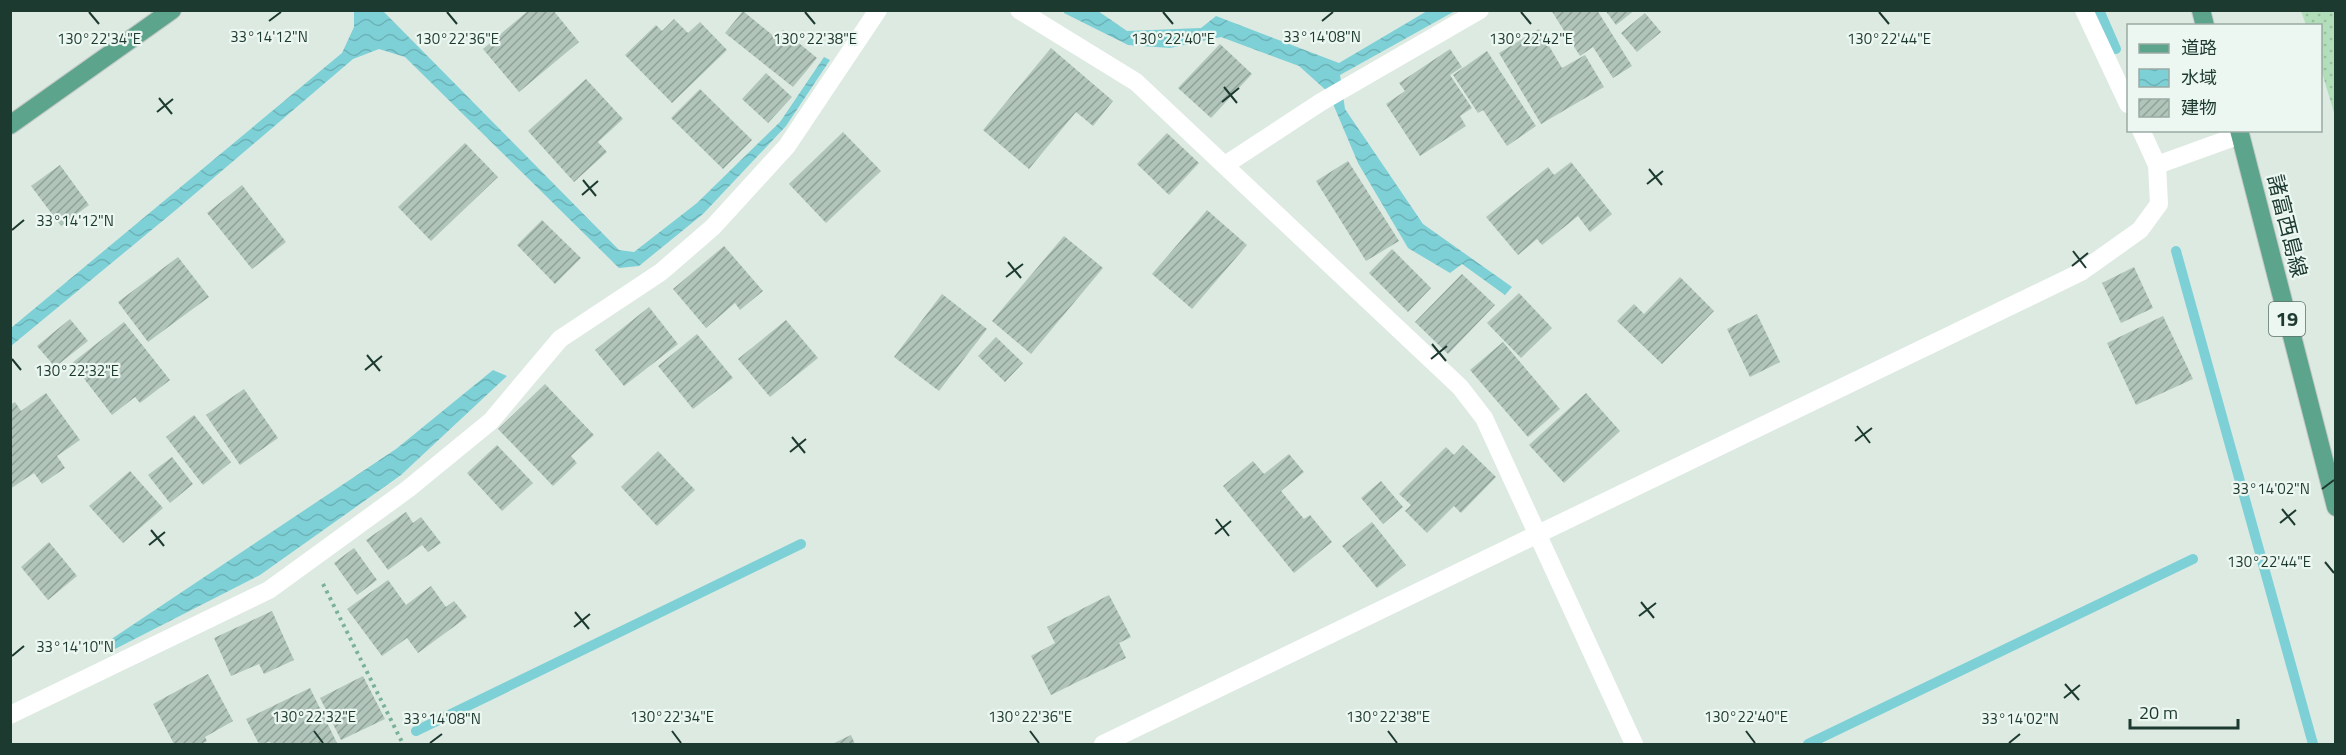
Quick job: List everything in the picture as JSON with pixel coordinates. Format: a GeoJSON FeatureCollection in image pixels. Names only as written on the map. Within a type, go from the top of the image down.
{"type":"FeatureCollection","features":[{"type":"Feature","properties":{"kind":"main road"},"geometry":{"type":"LineString","coordinates":[[10,125],[172,10]]}},
{"type":"Feature","properties":{"kind":"main road","name":"諸富西島線"},"geometry":{"type":"LineString","coordinates":[[2240,133],[2336,507]]}},
{"type":"Feature","properties":{"kind":"street"},"geometry":{"type":"LineString","coordinates":[[10,715],[269,590],[408,489],[491,421],[560,339],[661,272],[713,227],[787,146],[878,10]]}},
{"type":"Feature","properties":{"kind":"street"},"geometry":{"type":"LineString","coordinates":[[1019,10],[1136,82],[1460,387],[1484,418],[1535,534],[1634,744]]}},
{"type":"Feature","properties":{"kind":"street"},"geometry":{"type":"LineString","coordinates":[[1225,165],[1321,102],[1480,10]]}},
{"type":"Feature","properties":{"kind":"street"},"geometry":{"type":"LineString","coordinates":[[2084,10],[2127,102]]}},
{"type":"Feature","properties":{"kind":"street"},"geometry":{"type":"LineString","coordinates":[[1103,744],[2081,272],[2140,230],[2159,204],[2157,165],[2142,132]]}},
{"type":"Feature","properties":{"kind":"street"},"geometry":{"type":"LineString","coordinates":[[2157,165],[2240,133]]}},
{"type":"Feature","properties":{"kind":"path"},"geometry":{"type":"LineString","coordinates":[[311,560],[403,744]]}},
{"type":"Feature","properties":{"kind":"green space"},"geometry":{"type":"Polygon","coordinates":[[[2301,11],[2335,11],[2335,116],[2322,72],[2322,24],[2306,24],[2301,11]]]}},
{"type":"Feature","properties":{"kind":"water"},"geometry":{"type":"Polygon","coordinates":[[[354,11],[383,11],[619,250],[634,252],[697,203],[780,122],[824,57],[830,60],[786,126],[703,214],[639,266],[619,268],[405,57],[379,49],[353,59],[11,346],[11,328],[342,53],[354,27],[354,11]]]}},
{"type":"Feature","properties":{"kind":"water"},"geometry":{"type":"Polygon","coordinates":[[[1064,11],[1098,11],[1127,31],[1201,28],[1216,16],[1339,63],[1427,11],[1455,11],[1340,75],[1345,109],[1423,224],[1512,287],[1505,295],[1462,264],[1450,273],[1408,248],[1358,163],[1328,92],[1299,66],[1221,37],[1170,48],[1128,45],[1064,11]]]}},
{"type":"Feature","properties":{"kind":"water"},"geometry":{"type":"Polygon","coordinates":[[[493,370],[507,376],[401,475],[260,575],[115,649],[107,642],[396,449],[493,370]]]}},
{"type":"Feature","properties":{"kind":"building"},"geometry":{"type":"Polygon","coordinates":[[[529,10],[553,10],[579,42],[519,92],[483,49],[529,10]]]}},
{"type":"Feature","properties":{"kind":"building"},"geometry":{"type":"Polygon","coordinates":[[[1551,10],[1597,10],[1632,66],[1613,78],[1593,47],[1580,56],[1551,10]]]}},
{"type":"Feature","properties":{"kind":"building"},"geometry":{"type":"Polygon","coordinates":[[[1605,10],[1635,10],[1616,25],[1605,10]]]}},
{"type":"Feature","properties":{"kind":"building"},"geometry":{"type":"Polygon","coordinates":[[[743,11],[776,38],[783,30],[817,58],[793,87],[725,33],[743,11]]]}},
{"type":"Feature","properties":{"kind":"building"},"geometry":{"type":"Polygon","coordinates":[[[1645,13],[1661,32],[1637,52],[1621,33],[1645,13]]]}},
{"type":"Feature","properties":{"kind":"building"},"geometry":{"type":"Polygon","coordinates":[[[674,19],[688,33],[700,22],[727,50],[672,103],[625,55],[656,25],[662,31],[674,19]]]}},
{"type":"Feature","properties":{"kind":"building"},"geometry":{"type":"Polygon","coordinates":[[[1539,29],[1562,68],[1585,55],[1604,87],[1541,124],[1499,53],[1539,29]]]}},
{"type":"Feature","properties":{"kind":"building"},"geometry":{"type":"Polygon","coordinates":[[[1220,44],[1252,74],[1211,118],[1178,88],[1220,44]]]}},
{"type":"Feature","properties":{"kind":"building"},"geometry":{"type":"Polygon","coordinates":[[[1051,48],[1113,101],[1093,126],[1076,112],[1029,169],[983,130],[1051,48]]]}},
{"type":"Feature","properties":{"kind":"building"},"geometry":{"type":"Polygon","coordinates":[[[1450,49],[1462,67],[1450,75],[1472,108],[1460,116],[1466,126],[1420,156],[1386,104],[1405,91],[1399,83],[1450,49]]]}},
{"type":"Feature","properties":{"kind":"building"},"geometry":{"type":"Polygon","coordinates":[[[1487,51],[1536,126],[1507,146],[1483,110],[1478,113],[1453,75],[1487,51]]]}},
{"type":"Feature","properties":{"kind":"building"},"geometry":{"type":"Polygon","coordinates":[[[766,73],[792,97],[768,123],[742,99],[766,73]]]}},
{"type":"Feature","properties":{"kind":"building"},"geometry":{"type":"Polygon","coordinates":[[[586,79],[623,119],[598,142],[607,152],[574,182],[528,131],[586,79]]]}},
{"type":"Feature","properties":{"kind":"building"},"geometry":{"type":"Polygon","coordinates":[[[700,89],[752,140],[723,169],[671,118],[700,89]]]}},
{"type":"Feature","properties":{"kind":"building"},"geometry":{"type":"Polygon","coordinates":[[[843,132],[881,171],[826,223],[789,184],[843,132]]]}},
{"type":"Feature","properties":{"kind":"building"},"geometry":{"type":"Polygon","coordinates":[[[1167,133],[1199,163],[1169,195],[1137,164],[1167,133]]]}},
{"type":"Feature","properties":{"kind":"building"},"geometry":{"type":"Polygon","coordinates":[[[465,143],[498,177],[431,241],[398,207],[465,143]]]}},
{"type":"Feature","properties":{"kind":"building"},"geometry":{"type":"Polygon","coordinates":[[[1348,161],[1399,241],[1366,261],[1316,181],[1348,161]]]}},
{"type":"Feature","properties":{"kind":"building"},"geometry":{"type":"Polygon","coordinates":[[[1571,162],[1612,214],[1590,232],[1578,216],[1542,245],[1537,239],[1518,255],[1486,217],[1548,167],[1554,175],[1571,162]]]}},
{"type":"Feature","properties":{"kind":"building"},"geometry":{"type":"Polygon","coordinates":[[[60,165],[89,205],[61,226],[31,186],[60,165]]]}},
{"type":"Feature","properties":{"kind":"building"},"geometry":{"type":"Polygon","coordinates":[[[242,185],[286,242],[252,269],[207,213],[242,185]]]}},
{"type":"Feature","properties":{"kind":"building"},"geometry":{"type":"Polygon","coordinates":[[[1207,210],[1247,245],[1192,309],[1152,274],[1207,210]]]}},
{"type":"Feature","properties":{"kind":"building"},"geometry":{"type":"Polygon","coordinates":[[[542,220],[581,258],[555,284],[517,245],[542,220]]]}},
{"type":"Feature","properties":{"kind":"building"},"geometry":{"type":"Polygon","coordinates":[[[1064,236],[1103,268],[1031,354],[992,321],[1064,236]]]}},
{"type":"Feature","properties":{"kind":"building"},"geometry":{"type":"Polygon","coordinates":[[[724,246],[763,291],[740,310],[735,303],[706,328],[673,289],[724,246]]]}},
{"type":"Feature","properties":{"kind":"building"},"geometry":{"type":"Polygon","coordinates":[[[1392,249],[1431,288],[1408,312],[1369,273],[1392,249]]]}},
{"type":"Feature","properties":{"kind":"building"},"geometry":{"type":"Polygon","coordinates":[[[178,257],[209,297],[148,342],[118,302],[178,257]]]}},
{"type":"Feature","properties":{"kind":"building"},"geometry":{"type":"Polygon","coordinates":[[[2134,267],[2153,308],[2121,323],[2102,283],[2134,267]]]}},
{"type":"Feature","properties":{"kind":"building"},"geometry":{"type":"Polygon","coordinates":[[[1462,274],[1495,305],[1448,354],[1415,322],[1462,274]]]}},
{"type":"Feature","properties":{"kind":"building"},"geometry":{"type":"Polygon","coordinates":[[[1680,277],[1714,311],[1662,364],[1617,321],[1634,304],[1644,314],[1680,277]]]}},
{"type":"Feature","properties":{"kind":"building"},"geometry":{"type":"Polygon","coordinates":[[[1519,293],[1552,328],[1521,358],[1487,323],[1519,293]]]}},
{"type":"Feature","properties":{"kind":"building"},"geometry":{"type":"Polygon","coordinates":[[[942,294],[987,329],[939,391],[894,357],[942,294]]]}},
{"type":"Feature","properties":{"kind":"building"},"geometry":{"type":"Polygon","coordinates":[[[649,307],[678,344],[624,386],[595,350],[649,307]]]}},
{"type":"Feature","properties":{"kind":"building"},"geometry":{"type":"Polygon","coordinates":[[[1757,314],[1780,362],[1750,377],[1727,329],[1757,314]]]}},
{"type":"Feature","properties":{"kind":"building"},"geometry":{"type":"Polygon","coordinates":[[[2163,316],[2193,379],[2136,405],[2107,343],[2163,316]]]}},
{"type":"Feature","properties":{"kind":"building"},"geometry":{"type":"Polygon","coordinates":[[[70,319],[88,341],[55,367],[37,346],[70,319]]]}},
{"type":"Feature","properties":{"kind":"building"},"geometry":{"type":"Polygon","coordinates":[[[786,320],[818,358],[770,397],[738,359],[786,320]]]}},
{"type":"Feature","properties":{"kind":"building"},"geometry":{"type":"Polygon","coordinates":[[[124,322],[170,380],[140,403],[135,397],[112,415],[72,363],[124,322]]]}},
{"type":"Feature","properties":{"kind":"building"},"geometry":{"type":"Polygon","coordinates":[[[697,334],[733,378],[693,409],[658,366],[697,334]]]}},
{"type":"Feature","properties":{"kind":"building"},"geometry":{"type":"Polygon","coordinates":[[[996,337],[1023,363],[1005,382],[978,356],[996,337]]]}},
{"type":"Feature","properties":{"kind":"building"},"geometry":{"type":"Polygon","coordinates":[[[1503,342],[1560,409],[1528,437],[1470,370],[1503,342]]]}},
{"type":"Feature","properties":{"kind":"building"},"geometry":{"type":"Polygon","coordinates":[[[545,384],[594,435],[571,456],[577,463],[553,486],[498,429],[545,384]]]}},
{"type":"Feature","properties":{"kind":"building"},"geometry":{"type":"Polygon","coordinates":[[[244,389],[278,438],[240,465],[206,415],[244,389]]]}},
{"type":"Feature","properties":{"kind":"building"},"geometry":{"type":"Polygon","coordinates":[[[46,393],[80,440],[57,456],[65,468],[42,484],[34,473],[10,489],[10,405],[15,402],[21,411],[46,393]]]}},
{"type":"Feature","properties":{"kind":"building"},"geometry":{"type":"Polygon","coordinates":[[[1586,393],[1620,431],[1564,483],[1529,445],[1586,393]]]}},
{"type":"Feature","properties":{"kind":"building"},"geometry":{"type":"Polygon","coordinates":[[[194,415],[231,462],[203,485],[166,437],[194,415]]]}},
{"type":"Feature","properties":{"kind":"building"},"geometry":{"type":"Polygon","coordinates":[[[497,445],[533,483],[502,511],[467,473],[497,445]]]}},
{"type":"Feature","properties":{"kind":"building"},"geometry":{"type":"Polygon","coordinates":[[[1463,445],[1496,477],[1461,513],[1454,506],[1427,533],[1405,511],[1411,505],[1399,494],[1446,447],[1454,455],[1463,445]]]}},
{"type":"Feature","properties":{"kind":"building"},"geometry":{"type":"Polygon","coordinates":[[[658,451],[695,490],[657,526],[621,487],[658,451]]]}},
{"type":"Feature","properties":{"kind":"building"},"geometry":{"type":"Polygon","coordinates":[[[1289,454],[1304,472],[1281,491],[1304,519],[1310,515],[1332,542],[1294,573],[1223,486],[1253,461],[1264,474],[1289,454]]]}},
{"type":"Feature","properties":{"kind":"building"},"geometry":{"type":"Polygon","coordinates":[[[172,457],[193,484],[170,503],[148,475],[172,457]]]}},
{"type":"Feature","properties":{"kind":"building"},"geometry":{"type":"Polygon","coordinates":[[[130,471],[163,508],[123,543],[89,506],[130,471]]]}},
{"type":"Feature","properties":{"kind":"building"},"geometry":{"type":"Polygon","coordinates":[[[1381,481],[1403,507],[1383,524],[1361,498],[1381,481]]]}},
{"type":"Feature","properties":{"kind":"building"},"geometry":{"type":"Polygon","coordinates":[[[406,512],[413,523],[421,517],[441,543],[428,552],[422,545],[388,570],[366,540],[406,512]]]}},
{"type":"Feature","properties":{"kind":"building"},"geometry":{"type":"Polygon","coordinates":[[[1372,522],[1406,565],[1377,588],[1342,546],[1372,522]]]}},
{"type":"Feature","properties":{"kind":"building"},"geometry":{"type":"Polygon","coordinates":[[[49,542],[77,576],[48,600],[21,567],[49,542]]]}},
{"type":"Feature","properties":{"kind":"building"},"geometry":{"type":"Polygon","coordinates":[[[354,548],[377,580],[357,595],[334,563],[354,548]]]}},
{"type":"Feature","properties":{"kind":"building"},"geometry":{"type":"Polygon","coordinates":[[[388,580],[406,605],[431,586],[446,607],[454,601],[467,617],[418,653],[407,638],[382,656],[347,609],[388,580]]]}},
{"type":"Feature","properties":{"kind":"building"},"geometry":{"type":"Polygon","coordinates":[[[1109,595],[1131,637],[1119,643],[1126,658],[1051,695],[1031,656],[1055,643],[1047,627],[1109,595]]]}},
{"type":"Feature","properties":{"kind":"building"},"geometry":{"type":"Polygon","coordinates":[[[272,611],[294,660],[264,674],[259,664],[231,676],[214,638],[272,611]]]}},
{"type":"Feature","properties":{"kind":"building"},"geometry":{"type":"Polygon","coordinates":[[[208,674],[233,721],[205,737],[207,741],[201,744],[174,744],[153,704],[208,674]]]}},
{"type":"Feature","properties":{"kind":"building"},"geometry":{"type":"Polygon","coordinates":[[[363,676],[385,719],[341,740],[320,698],[363,676]]]}},
{"type":"Feature","properties":{"kind":"building"},"geometry":{"type":"Polygon","coordinates":[[[310,688],[337,743],[272,744],[270,742],[259,744],[246,719],[310,688]]]}},
{"type":"Feature","properties":{"kind":"building"},"geometry":{"type":"Polygon","coordinates":[[[851,735],[855,744],[832,744],[851,735]]]}},
{"type":"Feature","properties":{"kind":"waterway"},"geometry":{"type":"LineString","coordinates":[[2099,10],[2116,49]]}},
{"type":"Feature","properties":{"kind":"waterway"},"geometry":{"type":"LineString","coordinates":[[2176,251],[2313,744]]}},
{"type":"Feature","properties":{"kind":"waterway"},"geometry":{"type":"LineString","coordinates":[[416,731],[801,544]]}},
{"type":"Feature","properties":{"kind":"waterway"},"geometry":{"type":"LineString","coordinates":[[1808,744],[2193,559]]}}]}
